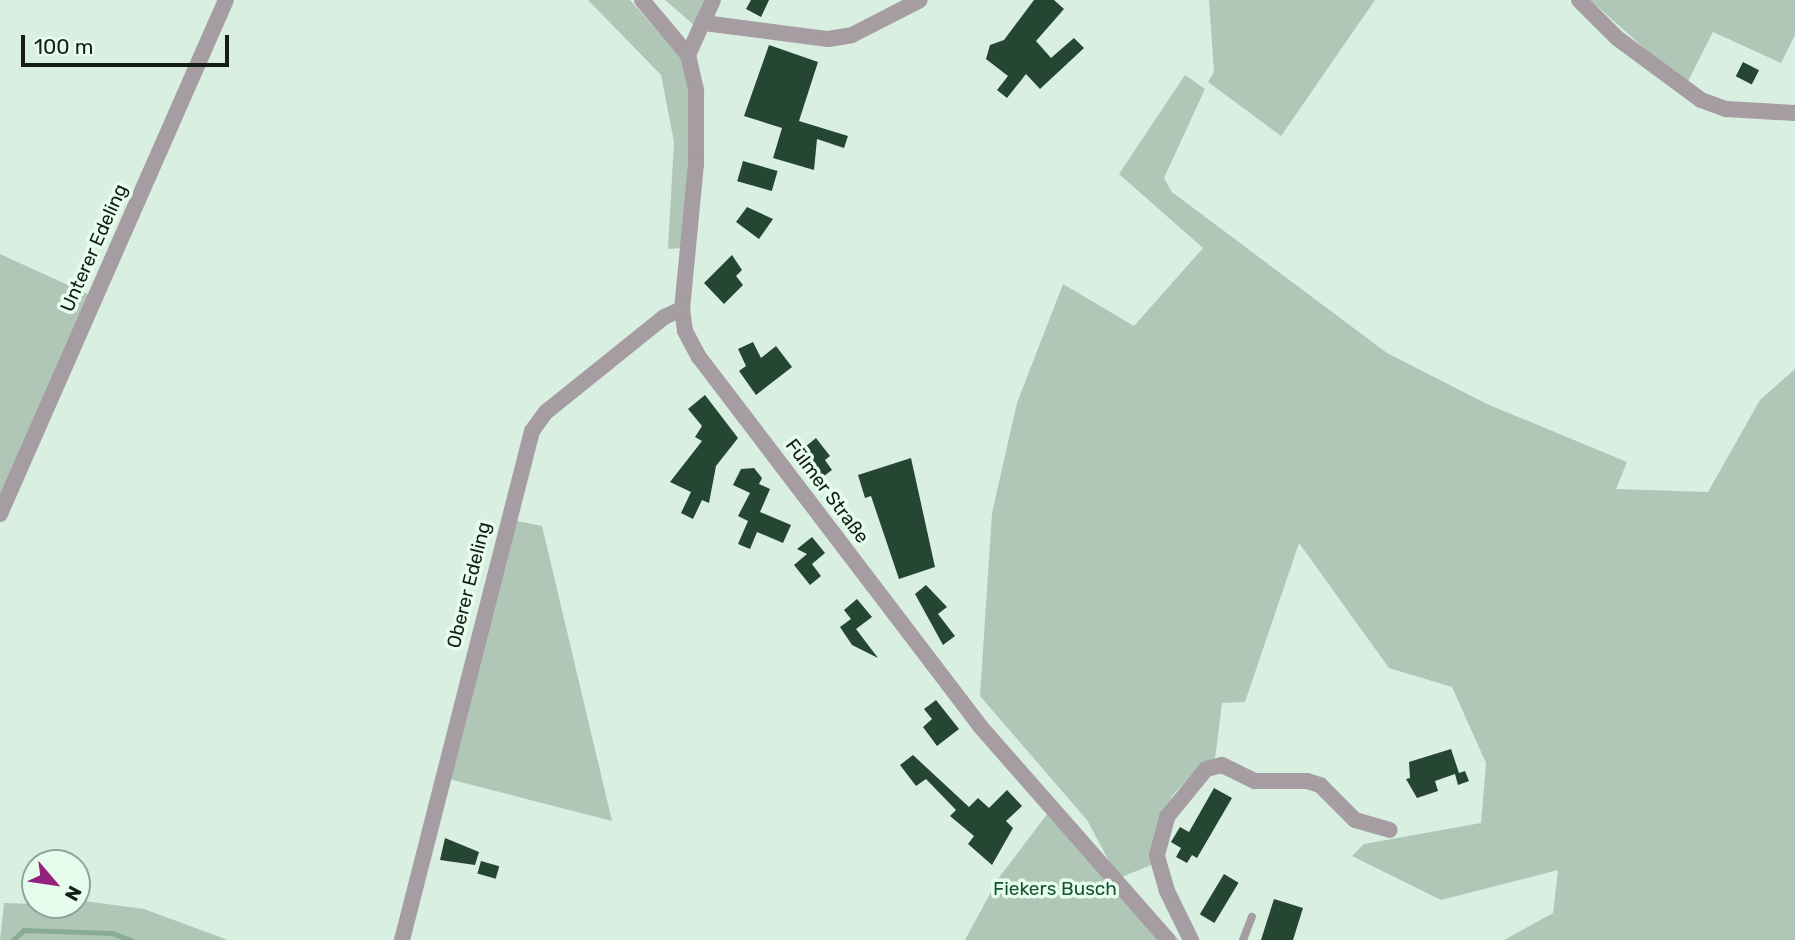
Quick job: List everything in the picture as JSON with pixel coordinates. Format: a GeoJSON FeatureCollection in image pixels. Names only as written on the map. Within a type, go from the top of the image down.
{"type":"FeatureCollection","features":[{"type":"Feature","properties":{"kind":"street","name":"Unterer Edeling"},"geometry":{"type":"LineString","coordinates":[[0,514],[226,0]]}},
{"type":"Feature","properties":{"kind":"street","name":"Fülmer Straße"},"geometry":{"type":"LineString","coordinates":[[642,0],[688,55],[696,91],[696,164],[682,309],[685,331],[699,357],[979,725],[1168,940]]}},
{"type":"Feature","properties":{"kind":"street"},"geometry":{"type":"LineString","coordinates":[[688,55],[713,0]]}},
{"type":"Feature","properties":{"kind":"street"},"geometry":{"type":"LineString","coordinates":[[704,23],[828,39],[852,35],[920,0]]}},
{"type":"Feature","properties":{"kind":"street"},"geometry":{"type":"LineString","coordinates":[[1579,0],[1675,85],[1726,108],[1795,113]]}},
{"type":"Feature","properties":{"kind":"street","name":"Oberer Edeling"},"geometry":{"type":"LineString","coordinates":[[402,940],[532,431],[546,412],[664,317],[682,309]]}},
{"type":"Feature","properties":{"kind":"street"},"geometry":{"type":"LineString","coordinates":[[1191,940],[1167,891],[1157,855],[1167,817],[1206,769],[1222,765],[1255,781],[1307,781],[1320,785],[1354,820],[1371,829],[1390,830]]}},
{"type":"Feature","properties":{"kind":"lane"},"geometry":{"type":"LineString","coordinates":[[1242,940],[1252,917]]}},
{"type":"Feature","properties":{"kind":"green space"},"geometry":{"type":"Polygon","coordinates":[[[588,0],[630,0],[683,60],[691,94],[691,166],[683,248],[668,249],[674,142],[661,75],[588,0]]]}},
{"type":"Feature","properties":{"kind":"green space"},"geometry":{"type":"Polygon","coordinates":[[[665,0],[704,0],[694,25],[665,0]]]}},
{"type":"Feature","properties":{"kind":"green space"},"geometry":{"type":"Polygon","coordinates":[[[1209,0],[1375,0],[1281,136],[1208,82],[1214,72],[1209,0]]]}},
{"type":"Feature","properties":{"kind":"green space"},"geometry":{"type":"Polygon","coordinates":[[[1590,0],[1795,0],[1795,35],[1781,63],[1713,32],[1686,85],[1590,0]]]}},
{"type":"Feature","properties":{"kind":"green space","name":"Fiekers Busch"},"geometry":{"type":"Polygon","coordinates":[[[1185,75],[1205,89],[1164,178],[1172,192],[1387,353],[1487,404],[1627,462],[1616,489],[1708,492],[1760,400],[1795,369],[1795,940],[1504,940],[1553,913],[1558,870],[1441,900],[1352,856],[1364,844],[1481,823],[1486,763],[1452,687],[1389,668],[1299,543],[1245,702],[1222,703],[1215,759],[1198,767],[1173,795],[1155,832],[1154,864],[1119,878],[1179,940],[965,940],[998,879],[1048,813],[1117,876],[1087,820],[980,696],[992,513],[1017,403],[1063,284],[1134,326],[1203,248],[1119,174],[1185,75]]]}},
{"type":"Feature","properties":{"kind":"green space"},"geometry":{"type":"Polygon","coordinates":[[[0,254],[92,296],[0,505],[0,254]]]}},
{"type":"Feature","properties":{"kind":"green space"},"geometry":{"type":"Polygon","coordinates":[[[512,520],[542,526],[612,821],[449,779],[512,520]]]}},
{"type":"Feature","properties":{"kind":"green space"},"geometry":{"type":"Polygon","coordinates":[[[91,902],[144,909],[228,940],[0,940],[4,903],[21,903],[21,919],[91,919],[91,902]]]}},
{"type":"Feature","properties":{"kind":"building"},"geometry":{"type":"Polygon","coordinates":[[[751,0],[769,0],[761,17],[746,9],[751,0]]]}},
{"type":"Feature","properties":{"kind":"building"},"geometry":{"type":"Polygon","coordinates":[[[1034,0],[1054,0],[1064,9],[1036,41],[1051,58],[1074,38],[1084,48],[1040,89],[1026,74],[1007,98],[997,90],[1008,76],[986,59],[990,45],[1004,40],[1034,0]]]}},
{"type":"Feature","properties":{"kind":"building"},"geometry":{"type":"Polygon","coordinates":[[[769,45],[818,62],[799,121],[848,136],[844,148],[817,139],[814,170],[773,158],[782,128],[744,116],[769,45]]]}},
{"type":"Feature","properties":{"kind":"building"},"geometry":{"type":"Polygon","coordinates":[[[1743,62],[1759,70],[1752,84],[1736,76],[1743,62]]]}},
{"type":"Feature","properties":{"kind":"building"},"geometry":{"type":"Polygon","coordinates":[[[743,161],[778,171],[772,191],[737,181],[743,161]]]}},
{"type":"Feature","properties":{"kind":"building"},"geometry":{"type":"Polygon","coordinates":[[[747,207],[773,219],[759,239],[736,222],[747,207]]]}},
{"type":"Feature","properties":{"kind":"building"},"geometry":{"type":"Polygon","coordinates":[[[732,255],[742,270],[736,276],[743,285],[724,304],[704,283],[732,255]]]}},
{"type":"Feature","properties":{"kind":"building"},"geometry":{"type":"Polygon","coordinates":[[[753,342],[761,358],[776,346],[792,367],[756,395],[739,371],[746,366],[738,349],[753,342]]]}},
{"type":"Feature","properties":{"kind":"building"},"geometry":{"type":"Polygon","coordinates":[[[705,395],[738,438],[716,466],[709,503],[702,500],[693,519],[681,513],[691,492],[670,482],[702,441],[695,437],[702,426],[688,409],[705,395]]]}},
{"type":"Feature","properties":{"kind":"building"},"geometry":{"type":"Polygon","coordinates":[[[816,438],[830,456],[825,460],[832,470],[820,479],[800,451],[816,438]]]}},
{"type":"Feature","properties":{"kind":"building"},"geometry":{"type":"Polygon","coordinates":[[[911,458],[935,567],[899,579],[871,496],[865,498],[858,475],[911,458]]]}},
{"type":"Feature","properties":{"kind":"building"},"geometry":{"type":"Polygon","coordinates":[[[754,468],[762,478],[759,484],[770,489],[760,512],[791,525],[783,543],[757,532],[750,549],[738,544],[748,521],[738,516],[750,493],[733,485],[741,469],[754,468]]]}},
{"type":"Feature","properties":{"kind":"building"},"geometry":{"type":"Polygon","coordinates":[[[812,537],[825,553],[812,564],[821,576],[810,585],[794,565],[807,554],[797,549],[812,537]]]}},
{"type":"Feature","properties":{"kind":"building"},"geometry":{"type":"Polygon","coordinates":[[[926,585],[947,607],[938,614],[955,636],[943,645],[915,594],[926,585]]]}},
{"type":"Feature","properties":{"kind":"building"},"geometry":{"type":"Polygon","coordinates":[[[857,599],[872,617],[856,629],[878,658],[852,645],[840,627],[851,619],[844,610],[857,599]]]}},
{"type":"Feature","properties":{"kind":"building"},"geometry":{"type":"Polygon","coordinates":[[[936,700],[959,729],[937,746],[923,727],[932,719],[924,709],[936,700]]]}},
{"type":"Feature","properties":{"kind":"building"},"geometry":{"type":"Polygon","coordinates":[[[1451,749],[1459,773],[1465,771],[1469,781],[1458,785],[1455,774],[1435,781],[1438,791],[1417,798],[1406,779],[1410,778],[1409,762],[1451,749]]]}},
{"type":"Feature","properties":{"kind":"building"},"geometry":{"type":"Polygon","coordinates":[[[913,755],[969,807],[978,798],[989,808],[1007,790],[1022,806],[1006,821],[1013,828],[992,865],[968,844],[974,836],[950,816],[956,810],[926,779],[916,786],[900,765],[913,755]]]}},
{"type":"Feature","properties":{"kind":"building"},"geometry":{"type":"Polygon","coordinates":[[[1214,788],[1232,798],[1197,858],[1192,855],[1187,863],[1176,857],[1181,848],[1171,842],[1180,827],[1189,832],[1214,788]]]}},
{"type":"Feature","properties":{"kind":"building"},"geometry":{"type":"Polygon","coordinates":[[[445,838],[479,852],[475,865],[440,860],[445,838]]]}},
{"type":"Feature","properties":{"kind":"building"},"geometry":{"type":"Polygon","coordinates":[[[481,861],[499,866],[496,879],[477,873],[481,861]]]}},
{"type":"Feature","properties":{"kind":"building"},"geometry":{"type":"Polygon","coordinates":[[[1224,874],[1239,883],[1214,923],[1200,914],[1224,874]]]}},
{"type":"Feature","properties":{"kind":"building"},"geometry":{"type":"Polygon","coordinates":[[[1274,899],[1303,908],[1293,940],[1261,940],[1274,899]]]}},
{"type":"Feature","properties":{"kind":"waterway"},"geometry":{"type":"LineString","coordinates":[[13,940],[24,930],[112,933],[131,940]]}}]}
